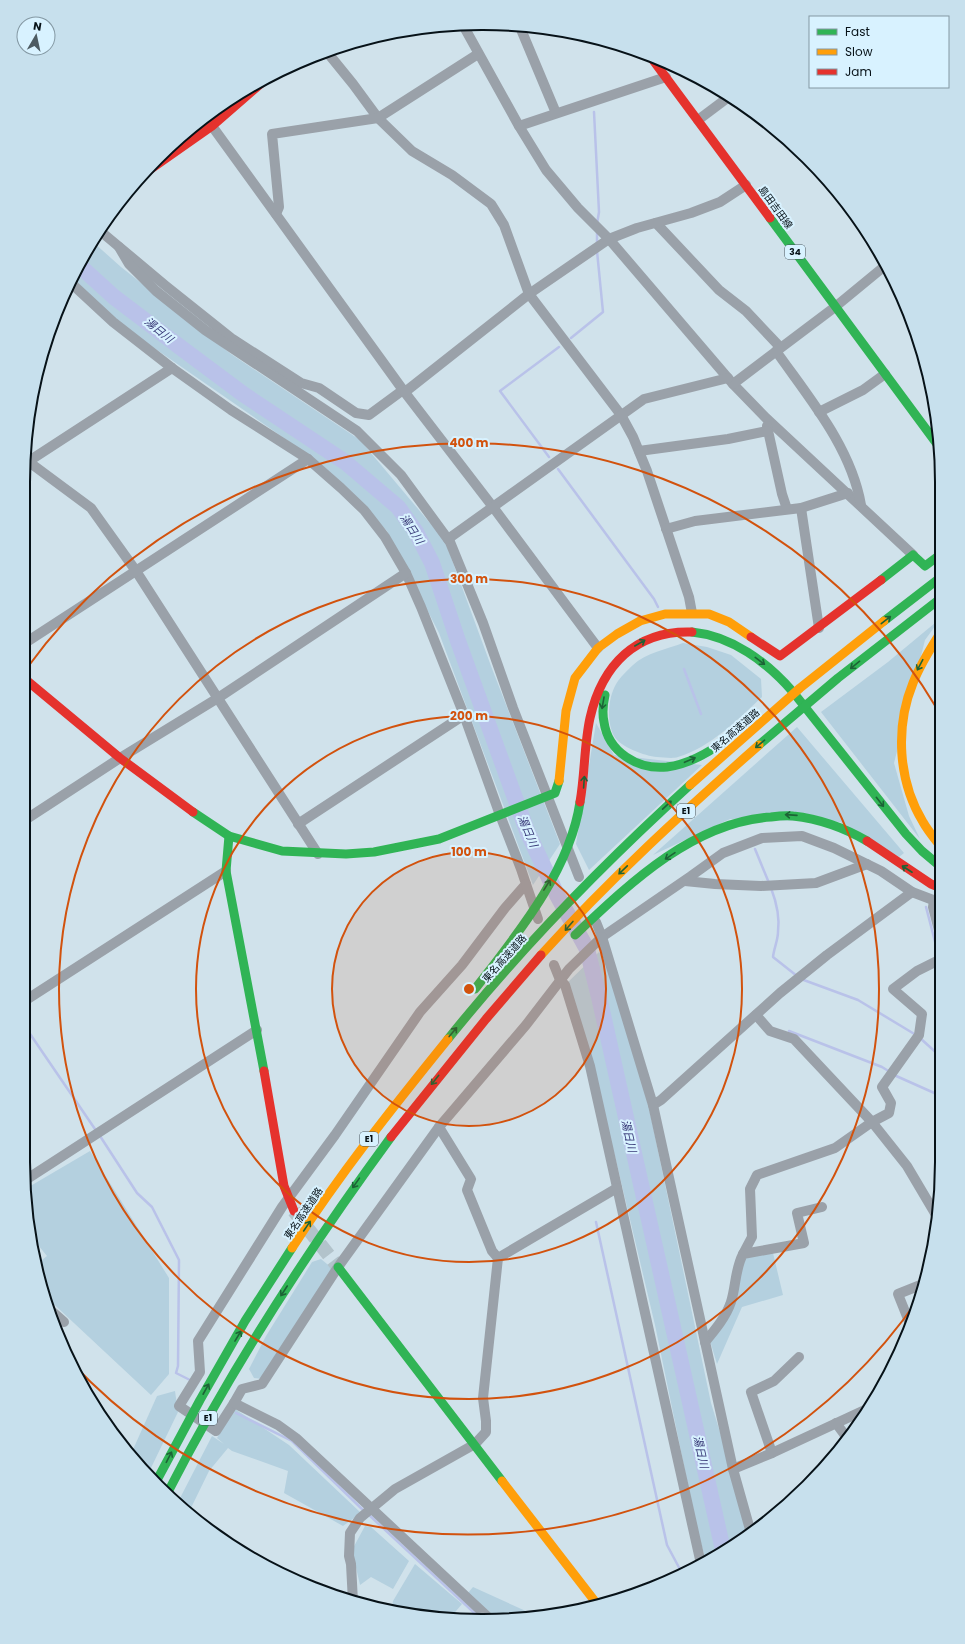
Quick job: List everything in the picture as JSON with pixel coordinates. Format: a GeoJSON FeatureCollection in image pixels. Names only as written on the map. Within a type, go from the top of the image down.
{"type":"FeatureCollection","features":[{"type":"Feature","properties":{"kind":"main road","name":"島田吉田線"},"geometry":{"type":"LineString","coordinates":[[656,64],[932,438]]}},
{"type":"Feature","properties":{"kind":"main road"},"geometry":{"type":"LineString","coordinates":[[30,683],[120,758],[211,825],[229,836],[282,852],[346,854],[374,852],[439,840],[555,793],[560,784],[566,711],[575,678],[598,648],[617,634],[640,621],[665,614],[709,614],[729,622],[780,656],[819,628],[913,554],[926,566],[935,559]]}},
{"type":"Feature","properties":{"kind":"main road"},"geometry":{"type":"LineString","coordinates":[[935,583],[810,677],[774,705],[724,741],[705,753],[683,762],[666,767],[647,766],[635,763],[624,757],[609,740],[604,730],[602,719],[602,706],[609,684],[622,665],[634,655],[656,643],[681,638],[710,642],[726,648],[743,658],[766,676],[795,706],[902,843],[914,856],[935,869]]}},
{"type":"Feature","properties":{"kind":"main road","name":"E1"},"geometry":{"type":"LineString","coordinates":[[170,1488],[227,1386],[282,1293],[345,1199],[380,1151],[425,1092],[478,1028],[585,907],[704,794],[789,719],[935,603]]}},
{"type":"Feature","properties":{"kind":"main road"},"geometry":{"type":"LineString","coordinates":[[468,999],[527,918],[565,853],[577,820],[584,790],[589,719],[592,706],[604,678],[614,664],[628,650],[655,635],[675,631],[699,632],[722,638],[735,644],[758,659],[776,674],[820,724],[907,836],[935,868]]}},
{"type":"Feature","properties":{"kind":"main road"},"geometry":{"type":"LineString","coordinates":[[935,641],[924,657],[911,686],[904,713],[900,745],[903,773],[908,795],[921,821],[935,839]]}},
{"type":"Feature","properties":{"kind":"main road","name":"東名高速道路"},"geometry":{"type":"LineString","coordinates":[[159,1477],[217,1369],[287,1256],[363,1146],[451,1034],[580,891],[656,816],[729,749],[774,705]]}},
{"type":"Feature","properties":{"kind":"main road"},"geometry":{"type":"LineString","coordinates":[[567,942],[593,921],[616,896],[676,852],[715,831],[731,825],[772,815],[801,816],[828,822],[843,828],[935,886]]}},
{"type":"Feature","properties":{"kind":"main road"},"geometry":{"type":"LineString","coordinates":[[229,836],[226,871],[257,1030],[284,1186],[294,1211]]}},
{"type":"Feature","properties":{"kind":"main road"},"geometry":{"type":"LineString","coordinates":[[478,1028],[553,962]]}},
{"type":"Feature","properties":{"kind":"main road"},"geometry":{"type":"LineString","coordinates":[[363,1146],[449,1023]]}},
{"type":"Feature","properties":{"kind":"main road"},"geometry":{"type":"LineString","coordinates":[[338,1267],[595,1600]]}},
{"type":"Feature","properties":{"kind":"street"},"geometry":{"type":"LineString","coordinates":[[465,31],[519,126],[546,170],[592,222],[604,238],[731,381],[766,418],[913,554]]}},
{"type":"Feature","properties":{"kind":"street"},"geometry":{"type":"LineString","coordinates":[[522,32],[556,113]]}},
{"type":"Feature","properties":{"kind":"street"},"geometry":{"type":"LineString","coordinates":[[276,214],[279,207],[272,134],[378,118],[478,54]]}},
{"type":"Feature","properties":{"kind":"street"},"geometry":{"type":"LineString","coordinates":[[331,56],[378,118],[412,150],[452,175],[491,204],[504,224],[529,294],[621,415],[633,437],[647,471],[689,597],[692,613]]}},
{"type":"Feature","properties":{"kind":"street"},"geometry":{"type":"LineString","coordinates":[[519,126],[666,77]]}},
{"type":"Feature","properties":{"kind":"street"},"geometry":{"type":"LineString","coordinates":[[698,120],[724,100]]}},
{"type":"Feature","properties":{"kind":"street"},"geometry":{"type":"LineString","coordinates":[[210,122],[404,391],[598,648]]}},
{"type":"Feature","properties":{"kind":"street"},"geometry":{"type":"LineString","coordinates":[[104,234],[231,338],[301,383],[319,388],[356,413],[369,415],[404,391],[529,294],[592,251],[604,238],[691,213],[720,202],[746,185]]}},
{"type":"Feature","properties":{"kind":"street"},"geometry":{"type":"LineString","coordinates":[[656,222],[719,290],[746,311],[778,349],[819,412],[845,458],[858,487],[861,505]]}},
{"type":"Feature","properties":{"kind":"street"},"geometry":{"type":"LineString","coordinates":[[119,247],[128,264],[156,291],[205,330],[357,430],[401,475],[448,539],[483,623],[513,708],[579,877]]}},
{"type":"Feature","properties":{"kind":"street"},"geometry":{"type":"LineString","coordinates":[[448,539],[644,399],[731,381],[778,349],[881,269]]}},
{"type":"Feature","properties":{"kind":"street"},"geometry":{"type":"LineString","coordinates":[[75,287],[112,322],[172,368],[230,410],[308,459],[364,510],[386,537],[406,573],[464,715],[502,814],[538,919]]}},
{"type":"Feature","properties":{"kind":"street"},"geometry":{"type":"LineString","coordinates":[[31,460],[172,368]]}},
{"type":"Feature","properties":{"kind":"street"},"geometry":{"type":"LineString","coordinates":[[819,412],[863,390],[885,374]]}},
{"type":"Feature","properties":{"kind":"street"},"geometry":{"type":"LineString","coordinates":[[357,430],[363,414]]}},
{"type":"Feature","properties":{"kind":"street"},"geometry":{"type":"LineString","coordinates":[[766,418],[767,431],[787,509]]}},
{"type":"Feature","properties":{"kind":"street"},"geometry":{"type":"LineString","coordinates":[[639,451],[728,439],[767,431]]}},
{"type":"Feature","properties":{"kind":"street"},"geometry":{"type":"LineString","coordinates":[[30,640],[308,459]]}},
{"type":"Feature","properties":{"kind":"street"},"geometry":{"type":"LineString","coordinates":[[31,465],[91,508],[136,571],[318,854]]}},
{"type":"Feature","properties":{"kind":"street"},"geometry":{"type":"LineString","coordinates":[[666,529],[695,521],[801,508],[848,493]]}},
{"type":"Feature","properties":{"kind":"street"},"geometry":{"type":"LineString","coordinates":[[801,508],[819,628]]}},
{"type":"Feature","properties":{"kind":"street"},"geometry":{"type":"LineString","coordinates":[[926,566],[935,576]]}},
{"type":"Feature","properties":{"kind":"street"},"geometry":{"type":"LineString","coordinates":[[30,817],[120,758],[218,698],[406,573]]}},
{"type":"Feature","properties":{"kind":"street"},"geometry":{"type":"LineString","coordinates":[[298,824],[464,715]]}},
{"type":"Feature","properties":{"kind":"street"},"geometry":{"type":"LineString","coordinates":[[526,884],[505,908],[462,965],[420,1012],[336,1135],[288,1198],[198,1340],[200,1372],[179,1406],[216,1430],[242,1388],[262,1384],[338,1267],[439,1127],[526,1025],[569,969],[600,939],[685,881],[722,853],[762,838],[802,836],[834,848],[867,864],[881,871],[912,892],[935,901]]}},
{"type":"Feature","properties":{"kind":"street"},"geometry":{"type":"LineString","coordinates":[[685,881],[763,886],[816,883],[867,864]]}},
{"type":"Feature","properties":{"kind":"street"},"geometry":{"type":"LineString","coordinates":[[30,997],[226,871]]}},
{"type":"Feature","properties":{"kind":"street"},"geometry":{"type":"LineString","coordinates":[[653,1105],[661,1100],[794,982],[912,892]]}},
{"type":"Feature","properties":{"kind":"street"},"geometry":{"type":"LineString","coordinates":[[593,921],[653,1105],[733,1469],[749,1527]]}},
{"type":"Feature","properties":{"kind":"street"},"geometry":{"type":"LineString","coordinates":[[553,962],[560,980],[564,985],[590,1066],[700,1558]]}},
{"type":"Feature","properties":{"kind":"street"},"geometry":{"type":"LineString","coordinates":[[705,1342],[717,1326],[730,1303],[739,1262],[752,1237],[750,1189],[757,1175],[835,1148],[872,1122],[889,1113],[891,1102],[882,1087],[917,1038],[922,1014],[893,989],[917,971],[935,962]]}},
{"type":"Feature","properties":{"kind":"street"},"geometry":{"type":"LineString","coordinates":[[756,1015],[770,1031],[794,1039],[872,1122],[907,1166],[932,1209]]}},
{"type":"Feature","properties":{"kind":"street"},"geometry":{"type":"LineString","coordinates":[[31,1177],[257,1030]]}},
{"type":"Feature","properties":{"kind":"street"},"geometry":{"type":"LineString","coordinates":[[353,1595],[351,1564],[349,1556],[350,1533],[362,1517],[395,1489],[475,1444],[486,1432],[483,1398],[498,1258],[492,1251],[468,1190],[471,1179],[439,1127]]}},
{"type":"Feature","properties":{"kind":"street"},"geometry":{"type":"LineString","coordinates":[[498,1258],[617,1188]]}},
{"type":"Feature","properties":{"kind":"street"},"geometry":{"type":"LineString","coordinates":[[743,1254],[804,1243],[797,1213],[822,1207]]}},
{"type":"Feature","properties":{"kind":"street"},"geometry":{"type":"LineString","coordinates":[[907,1317],[898,1294],[918,1286]]}},
{"type":"Feature","properties":{"kind":"street"},"geometry":{"type":"LineString","coordinates":[[57,1316],[64,1322]]}},
{"type":"Feature","properties":{"kind":"street"},"geometry":{"type":"LineString","coordinates":[[772,1453],[751,1392],[774,1381],[799,1357]]}},
{"type":"Feature","properties":{"kind":"street"},"geometry":{"type":"LineString","coordinates":[[234,1403],[278,1425],[296,1438],[484,1614]]}},
{"type":"Feature","properties":{"kind":"street"},"geometry":{"type":"LineString","coordinates":[[733,1469],[772,1453],[859,1412]]}},
{"type":"Feature","properties":{"kind":"street"},"geometry":{"type":"LineString","coordinates":[[836,1423],[844,1433]]}},
{"type":"Feature","properties":{"kind":"shaded area"},"geometry":{"type":"Polygon","coordinates":[[[97,246],[121,267],[231,354],[360,440],[445,541],[491,666],[560,844],[533,885],[439,633],[387,531],[320,463],[121,325],[77,282],[97,246]]]}},
{"type":"Feature","properties":{"kind":"shaded area"},"geometry":{"type":"Polygon","coordinates":[[[935,623],[935,626],[925,640],[894,763],[909,816],[920,839],[821,712],[888,662],[935,623]]]}},
{"type":"Feature","properties":{"kind":"shaded area"},"geometry":{"type":"Polygon","coordinates":[[[683,643],[707,647],[731,655],[761,679],[762,697],[712,740],[702,747],[676,758],[652,756],[640,753],[627,747],[614,736],[610,723],[610,700],[618,681],[633,665],[644,657],[683,643]]]}},
{"type":"Feature","properties":{"kind":"shaded area"},"geometry":{"type":"Polygon","coordinates":[[[596,723],[614,755],[702,765],[589,870],[576,844],[596,723]]]}},
{"type":"Feature","properties":{"kind":"shaded area"},"geometry":{"type":"Polygon","coordinates":[[[797,727],[904,853],[899,857],[840,822],[730,819],[653,855],[797,727]]]}},
{"type":"Feature","properties":{"kind":"shaded area"},"geometry":{"type":"Polygon","coordinates":[[[599,952],[612,972],[649,1108],[711,1403],[749,1527],[734,1538],[704,1555],[697,1529],[655,1325],[615,1156],[565,985],[599,952]]]}},
{"type":"Feature","properties":{"kind":"shaded area"},"geometry":{"type":"Polygon","coordinates":[[[90,1151],[169,1278],[169,1374],[151,1395],[53,1303],[41,1261],[47,1256],[38,1245],[31,1186],[90,1151]]]}},
{"type":"Feature","properties":{"kind":"shaded area"},"geometry":{"type":"Polygon","coordinates":[[[773,1253],[783,1295],[742,1307],[717,1364],[710,1341],[744,1257],[773,1253]]]}},
{"type":"Feature","properties":{"kind":"shaded area"},"geometry":{"type":"Polygon","coordinates":[[[321,1259],[333,1269],[263,1379],[254,1378],[249,1369],[266,1336],[312,1262],[321,1259]]]}},
{"type":"Feature","properties":{"kind":"shaded area"},"geometry":{"type":"Polygon","coordinates":[[[175,1391],[178,1412],[151,1469],[133,1449],[157,1396],[175,1391]]]}},
{"type":"Feature","properties":{"kind":"shaded area"},"geometry":{"type":"Polygon","coordinates":[[[235,1409],[289,1445],[361,1513],[343,1526],[284,1493],[288,1471],[232,1451],[228,1448],[209,1471],[191,1508],[180,1498],[212,1436],[224,1444],[217,1438],[235,1409]]]}},
{"type":"Feature","properties":{"kind":"shaded area"},"geometry":{"type":"Polygon","coordinates":[[[365,1526],[371,1527],[409,1561],[393,1589],[371,1577],[360,1585],[352,1550],[365,1526]]]}},
{"type":"Feature","properties":{"kind":"shaded area"},"geometry":{"type":"Polygon","coordinates":[[[415,1564],[462,1604],[453,1613],[394,1605],[392,1605],[415,1564]]]}},
{"type":"Feature","properties":{"kind":"shaded area"},"geometry":{"type":"Polygon","coordinates":[[[473,1587],[527,1612],[490,1614],[468,1593],[473,1587]]]}},
{"type":"Feature","properties":{"kind":"waterway"},"geometry":{"type":"LineString","coordinates":[[594,112],[599,212],[597,224]]}},
{"type":"Feature","properties":{"kind":"waterway"},"geometry":{"type":"LineString","coordinates":[[597,231],[597,244]]}},
{"type":"Feature","properties":{"kind":"waterway"},"geometry":{"type":"LineString","coordinates":[[571,338],[603,312],[597,251]]}},
{"type":"Feature","properties":{"kind":"waterway","name":"湯日川"},"geometry":{"type":"LineString","coordinates":[[84,269],[114,297],[243,394],[345,462],[398,507],[416,532],[432,563],[458,641],[527,831],[557,895],[587,949],[722,1545]]}},
{"type":"Feature","properties":{"kind":"waterway"},"geometry":{"type":"LineString","coordinates":[[549,457],[500,391],[559,347]]}},
{"type":"Feature","properties":{"kind":"waterway"},"geometry":{"type":"LineString","coordinates":[[558,469],[654,599],[658,607]]}},
{"type":"Feature","properties":{"kind":"waterway"},"geometry":{"type":"LineString","coordinates":[[684,669],[701,714]]}},
{"type":"Feature","properties":{"kind":"waterway"},"geometry":{"type":"LineString","coordinates":[[755,849],[769,883]]}},
{"type":"Feature","properties":{"kind":"waterway"},"geometry":{"type":"LineString","coordinates":[[771,888],[778,915],[778,935],[773,957],[797,976]]}},
{"type":"Feature","properties":{"kind":"waterway"},"geometry":{"type":"LineString","coordinates":[[926,907],[935,942]]}},
{"type":"Feature","properties":{"kind":"waterway"},"geometry":{"type":"LineString","coordinates":[[801,979],[858,1000],[916,1035]]}},
{"type":"Feature","properties":{"kind":"waterway"},"geometry":{"type":"LineString","coordinates":[[789,1031],[882,1067],[890,1072]]}},
{"type":"Feature","properties":{"kind":"waterway"},"geometry":{"type":"LineString","coordinates":[[30,1034],[97,1132]]}},
{"type":"Feature","properties":{"kind":"waterway"},"geometry":{"type":"LineString","coordinates":[[920,1038],[935,1052]]}},
{"type":"Feature","properties":{"kind":"waterway"},"geometry":{"type":"LineString","coordinates":[[894,1075],[935,1093]]}},
{"type":"Feature","properties":{"kind":"waterway"},"geometry":{"type":"LineString","coordinates":[[100,1136],[137,1193],[152,1207],[179,1260],[178,1366],[176,1373],[190,1380]]}},
{"type":"Feature","properties":{"kind":"waterway"},"geometry":{"type":"LineString","coordinates":[[596,1222],[667,1545],[680,1569]]}},
{"type":"Feature","properties":{"kind":"waterway"},"geometry":{"type":"LineString","coordinates":[[236,1413],[292,1441],[364,1511]]}},
{"type":"Feature","properties":{"kind":"waterway"},"geometry":{"type":"LineString","coordinates":[[368,1514],[475,1614]]}},
{"type":"Feature","properties":{"kind":"tunnel"},"geometry":{"type":"LineString","coordinates":[[294,1211],[338,1267]]}},
{"type":"Feature","properties":{"kind":"traffic: fast"},"geometry":{"type":"LineString","coordinates":[[770,218],[932,438]]}},
{"type":"Feature","properties":{"kind":"traffic: fast"},"geometry":{"type":"LineString","coordinates":[[881,580],[913,555],[925,566],[935,558]]}},
{"type":"Feature","properties":{"kind":"traffic: fast"},"geometry":{"type":"LineString","coordinates":[[884,621],[935,582]]}},
{"type":"Feature","properties":{"kind":"traffic: fast"},"geometry":{"type":"LineString","coordinates":[[759,745],[838,678],[935,603]]}},
{"type":"Feature","properties":{"kind":"traffic: fast"},"geometry":{"type":"LineString","coordinates":[[692,632],[707,634],[735,645],[748,652],[783,681],[906,834],[935,862]]}},
{"type":"Feature","properties":{"kind":"traffic: fast"},"geometry":{"type":"LineString","coordinates":[[605,695],[603,715],[607,733],[611,742],[626,757],[635,762],[656,767],[667,767],[699,757],[727,739]]}},
{"type":"Feature","properties":{"kind":"traffic: fast"},"geometry":{"type":"LineString","coordinates":[[193,812],[229,836],[282,851],[346,854],[374,852],[439,839],[555,793],[559,781]]}},
{"type":"Feature","properties":{"kind":"traffic: fast"},"geometry":{"type":"LineString","coordinates":[[448,1039],[504,972],[594,876],[690,785]]}},
{"type":"Feature","properties":{"kind":"traffic: fast"},"geometry":{"type":"LineString","coordinates":[[475,989],[524,925],[553,878],[565,853],[574,828],[580,802]]}},
{"type":"Feature","properties":{"kind":"traffic: fast"},"geometry":{"type":"LineString","coordinates":[[575,935],[617,896],[664,859],[689,843],[715,830],[742,821],[782,816],[803,817],[831,824],[867,841]]}},
{"type":"Feature","properties":{"kind":"traffic: fast"},"geometry":{"type":"LineString","coordinates":[[229,836],[226,871],[264,1071]]}},
{"type":"Feature","properties":{"kind":"traffic: fast"},"geometry":{"type":"LineString","coordinates":[[170,1488],[218,1400],[272,1310],[330,1223],[391,1137]]}},
{"type":"Feature","properties":{"kind":"traffic: fast"},"geometry":{"type":"LineString","coordinates":[[159,1477],[245,1321],[292,1248]]}},
{"type":"Feature","properties":{"kind":"traffic: fast"},"geometry":{"type":"LineString","coordinates":[[338,1267],[502,1481]]}},
{"type":"Feature","properties":{"kind":"traffic: slow"},"geometry":{"type":"LineString","coordinates":[[559,781],[566,711],[575,678],[598,648],[617,634],[640,621],[665,614],[709,614],[729,622],[751,637]]}},
{"type":"Feature","properties":{"kind":"traffic: slow"},"geometry":{"type":"LineString","coordinates":[[690,785],[800,688],[884,621]]}},
{"type":"Feature","properties":{"kind":"traffic: slow"},"geometry":{"type":"LineString","coordinates":[[935,642],[922,663],[907,700],[903,718],[902,736],[904,772],[908,789],[923,822],[935,840]]}},
{"type":"Feature","properties":{"kind":"traffic: slow"},"geometry":{"type":"LineString","coordinates":[[541,955],[620,873],[759,745]]}},
{"type":"Feature","properties":{"kind":"traffic: slow"},"geometry":{"type":"LineString","coordinates":[[292,1248],[328,1194],[448,1039]]}},
{"type":"Feature","properties":{"kind":"traffic: slow"},"geometry":{"type":"LineString","coordinates":[[502,1481],[594,1600]]}},
{"type":"Feature","properties":{"kind":"traffic: jam"},"geometry":{"type":"LineString","coordinates":[[656,64],[770,218]]}},
{"type":"Feature","properties":{"kind":"traffic: jam"},"geometry":{"type":"LineString","coordinates":[[172,154],[212,126],[244,98]]}},
{"type":"Feature","properties":{"kind":"traffic: jam"},"geometry":{"type":"LineString","coordinates":[[751,637],[780,656],[881,580]]}},
{"type":"Feature","properties":{"kind":"traffic: jam"},"geometry":{"type":"LineString","coordinates":[[580,802],[590,718],[603,682],[624,654],[638,644],[654,637],[672,633],[692,632]]}},
{"type":"Feature","properties":{"kind":"traffic: jam"},"geometry":{"type":"LineString","coordinates":[[30,683],[120,758],[193,812]]}},
{"type":"Feature","properties":{"kind":"traffic: jam"},"geometry":{"type":"LineString","coordinates":[[867,841],[935,886]]}},
{"type":"Feature","properties":{"kind":"traffic: jam"},"geometry":{"type":"LineString","coordinates":[[391,1137],[486,1019],[541,955]]}},
{"type":"Feature","properties":{"kind":"traffic: jam"},"geometry":{"type":"LineString","coordinates":[[264,1071],[284,1186],[294,1211]]}}]}
